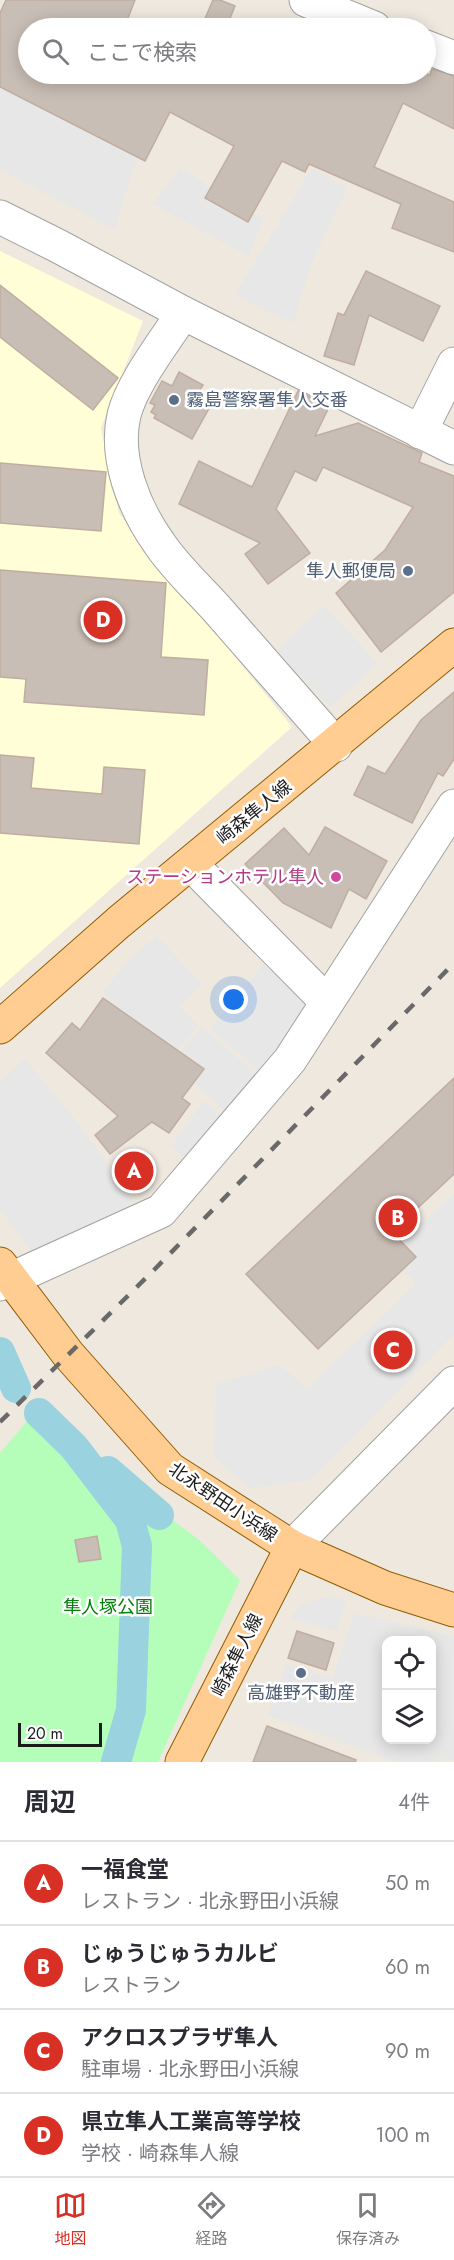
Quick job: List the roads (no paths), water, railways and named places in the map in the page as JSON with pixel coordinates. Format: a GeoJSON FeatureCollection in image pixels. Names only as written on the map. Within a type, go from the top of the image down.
{"type":"FeatureCollection","features":[{"type":"Feature","properties":{"kind":"main road","name":"崎森隼人線"},"geometry":{"type":"LineString","coordinates":[[0,1027],[119,922],[336,745],[454,645]]}},
{"type":"Feature","properties":{"kind":"main road","name":"北永野田小浜線"},"geometry":{"type":"LineString","coordinates":[[3,1276],[68,1354],[170,1469],[292,1547],[385,1588],[454,1610]]}},
{"type":"Feature","properties":{"kind":"main road","name":"崎森隼人線"},"geometry":{"type":"LineString","coordinates":[[182,1762],[292,1547]]}},
{"type":"Feature","properties":{"kind":"street"},"geometry":{"type":"LineString","coordinates":[[306,0],[350,18]]}},
{"type":"Feature","properties":{"kind":"street"},"geometry":{"type":"LineString","coordinates":[[436,51],[454,58]]}},
{"type":"Feature","properties":{"kind":"street"},"geometry":{"type":"LineString","coordinates":[[0,217],[183,313],[454,448]]}},
{"type":"Feature","properties":{"kind":"street"},"geometry":{"type":"LineString","coordinates":[[183,313],[135,388],[124,413],[121,431],[128,479],[137,504],[159,544],[336,745]]}},
{"type":"Feature","properties":{"kind":"street"},"geometry":{"type":"LineString","coordinates":[[420,432],[454,364]]}},
{"type":"Feature","properties":{"kind":"street"},"geometry":{"type":"LineString","coordinates":[[3,1276],[161,1211],[290,1060],[454,806]]}},
{"type":"Feature","properties":{"kind":"street"},"geometry":{"type":"LineString","coordinates":[[190,864],[327,1002]]}},
{"type":"Feature","properties":{"kind":"street"},"geometry":{"type":"LineString","coordinates":[[292,1547],[454,1383]]}},
{"type":"Feature","properties":{"kind":"waterway"},"geometry":{"type":"LineString","coordinates":[[0,1352],[16,1388]]}},
{"type":"Feature","properties":{"kind":"waterway"},"geometry":{"type":"LineString","coordinates":[[39,1413],[74,1447],[130,1520],[137,1546],[131,1710],[116,1762]]}},
{"type":"Feature","properties":{"kind":"waterway"},"geometry":{"type":"LineString","coordinates":[[108,1471],[159,1515]]}},
{"type":"Feature","properties":{"kind":"railway"},"geometry":{"type":"LineString","coordinates":[[0,1422],[154,1270],[454,963]]}},
{"type":"Feature","properties":{"kind":"place","name":"霧島警察署隼人交番"},"geometry":{"type":"Point","coordinates":[174,400]}},
{"type":"Feature","properties":{"kind":"place","name":"隼人郵便局"},"geometry":{"type":"Point","coordinates":[408,571]}},
{"type":"Feature","properties":{"kind":"place","name":"県立隼人工業高等学校"},"geometry":{"type":"Point","coordinates":[103,620]}},
{"type":"Feature","properties":{"kind":"place","name":"ステーションホテル隼人"},"geometry":{"type":"Point","coordinates":[336,877]}},
{"type":"Feature","properties":{"kind":"place","name":"一福食堂"},"geometry":{"type":"Point","coordinates":[134,1171]}},
{"type":"Feature","properties":{"kind":"place","name":"じゅうじゅうカルビ"},"geometry":{"type":"Point","coordinates":[398,1218]}},
{"type":"Feature","properties":{"kind":"place","name":"アクロスプラザ隼人"},"geometry":{"type":"Point","coordinates":[393,1350]}},
{"type":"Feature","properties":{"kind":"place","name":"高雄野不動産"},"geometry":{"type":"Point","coordinates":[301,1673]}},
{"type":"Feature","properties":{"kind":"park label","name":"隼人塚公園"},"geometry":{"type":"Point","coordinates":[108,1607]}}]}
